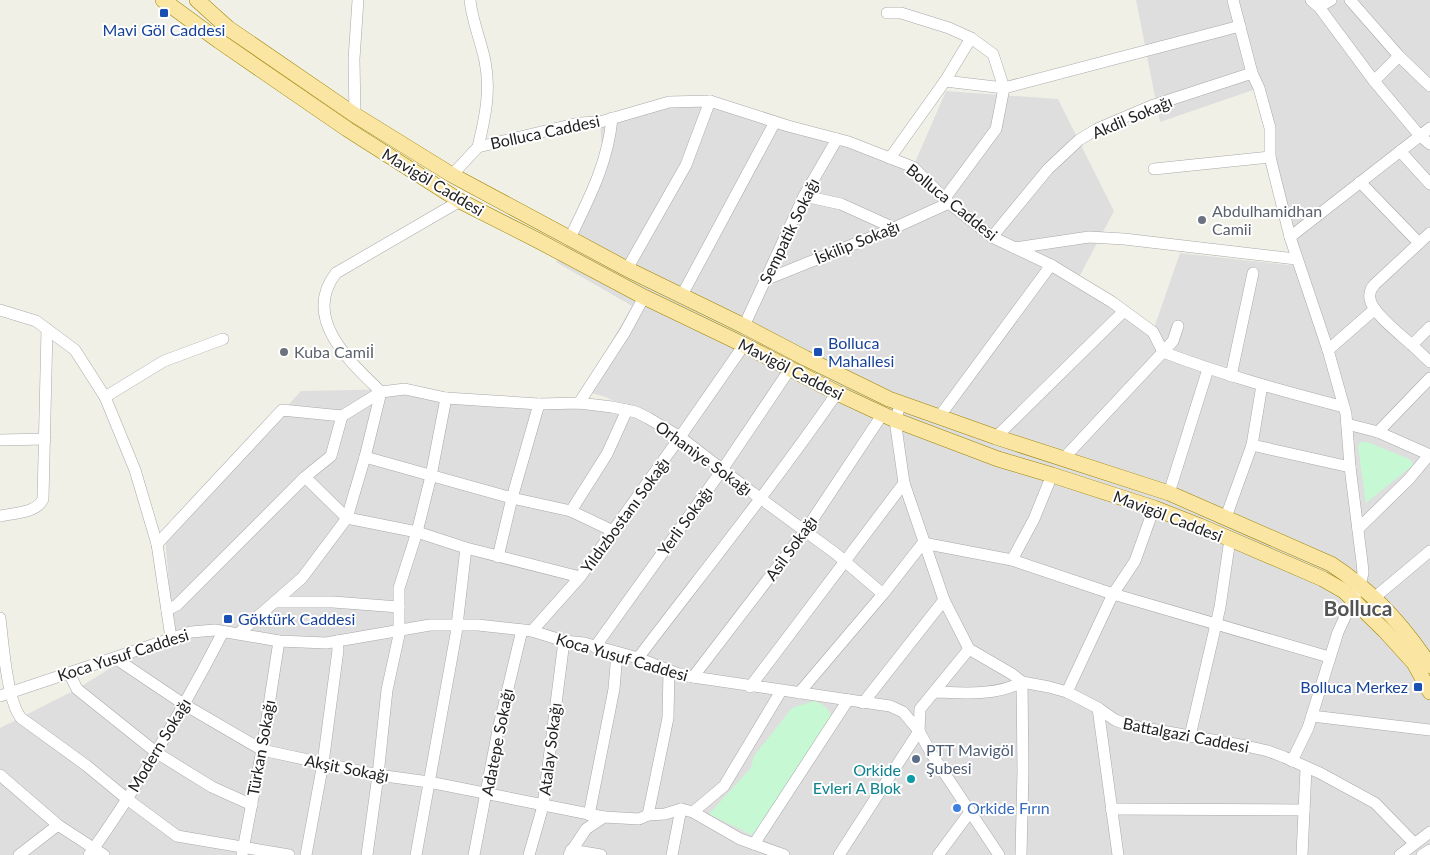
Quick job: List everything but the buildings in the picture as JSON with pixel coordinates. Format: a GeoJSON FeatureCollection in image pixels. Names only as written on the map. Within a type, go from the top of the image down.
{"type":"FeatureCollection","features":[{"type":"Feature","properties":{"kind":"main road","name":"Mavigöl Caddesi"},"geometry":{"type":"LineString","coordinates":[[163,0],[347,129],[460,201],[644,297],[889,417],[998,460],[1052,475],[1154,508],[1323,579],[1344,591],[1403,649],[1414,663],[1430,692]]}},
{"type":"Feature","properties":{"kind":"main road","name":"Mavigöl Caddesi"},"geometry":{"type":"LineString","coordinates":[[197,0],[228,28],[355,115],[452,175],[627,269],[744,326],[847,380],[939,417],[996,437],[1170,493],[1331,564],[1360,584],[1428,657]]}},
{"type":"Feature","properties":{"kind":"street"},"geometry":{"type":"LineString","coordinates":[[355,115],[354,59],[358,0]]}},
{"type":"Feature","properties":{"kind":"street"},"geometry":{"type":"LineString","coordinates":[[470,0],[485,61],[488,85],[486,110],[478,147]]}},
{"type":"Feature","properties":{"kind":"street"},"geometry":{"type":"LineString","coordinates":[[1233,0],[1252,73],[1259,88],[1270,128],[1270,157],[1290,237],[1328,350],[1344,407],[1363,573],[1328,657],[1308,728],[1292,761]]}},
{"type":"Feature","properties":{"kind":"street"},"geometry":{"type":"LineString","coordinates":[[1331,0],[1315,4],[1374,81],[1420,136],[1430,144]]}},
{"type":"Feature","properties":{"kind":"street"},"geometry":{"type":"LineString","coordinates":[[1350,0],[1398,56],[1430,86]]}},
{"type":"Feature","properties":{"kind":"street"},"geometry":{"type":"LineString","coordinates":[[887,13],[901,13],[949,28],[971,38],[993,54],[1004,88],[996,129],[947,201]]}},
{"type":"Feature","properties":{"kind":"street"},"geometry":{"type":"LineString","coordinates":[[945,81],[1004,88],[1240,26]]}},
{"type":"Feature","properties":{"kind":"street"},"geometry":{"type":"LineString","coordinates":[[890,158],[945,81],[971,38]]}},
{"type":"Feature","properties":{"kind":"street"},"geometry":{"type":"LineString","coordinates":[[1374,81],[1398,56]]}},
{"type":"Feature","properties":{"kind":"street","name":"Akdil Sokağı"},"geometry":{"type":"LineString","coordinates":[[992,237],[1048,169],[1079,140],[1097,128],[1151,106],[1252,73]]}},
{"type":"Feature","properties":{"kind":"street"},"geometry":{"type":"LineString","coordinates":[[627,269],[686,165],[710,101]]}},
{"type":"Feature","properties":{"kind":"street","name":"Bolluca Caddesi"},"geometry":{"type":"LineString","coordinates":[[452,175],[478,147],[578,124],[600,122],[669,102],[710,101],[837,139],[913,167],[947,201],[992,237],[1051,265],[1124,311],[1153,332],[1163,352]]}},
{"type":"Feature","properties":{"kind":"street"},"geometry":{"type":"LineString","coordinates":[[570,238],[593,191],[603,164],[610,140],[612,118]]}},
{"type":"Feature","properties":{"kind":"street"},"geometry":{"type":"LineString","coordinates":[[682,295],[775,122]]}},
{"type":"Feature","properties":{"kind":"street"},"geometry":{"type":"LineString","coordinates":[[1290,237],[1430,128]]}},
{"type":"Feature","properties":{"kind":"street","name":"Sempatik Sokağı"},"geometry":{"type":"LineString","coordinates":[[744,326],[804,196],[837,139]]}},
{"type":"Feature","properties":{"kind":"street"},"geometry":{"type":"LineString","coordinates":[[1400,151],[1430,184]]}},
{"type":"Feature","properties":{"kind":"street"},"geometry":{"type":"LineString","coordinates":[[1154,169],[1270,157]]}},
{"type":"Feature","properties":{"kind":"street"},"geometry":{"type":"LineString","coordinates":[[1360,182],[1419,242]]}},
{"type":"Feature","properties":{"kind":"street"},"geometry":{"type":"LineString","coordinates":[[804,196],[841,204],[894,228]]}},
{"type":"Feature","properties":{"kind":"street"},"geometry":{"type":"LineString","coordinates":[[381,392],[350,363],[328,329],[323,305],[328,284],[336,273],[460,201]]}},
{"type":"Feature","properties":{"kind":"street","name":"İskilip Sokağı"},"geometry":{"type":"LineString","coordinates":[[765,280],[894,228],[947,201]]}},
{"type":"Feature","properties":{"kind":"street"},"geometry":{"type":"LineString","coordinates":[[1430,233],[1372,287],[1370,298],[1374,309],[1430,362]]}},
{"type":"Feature","properties":{"kind":"street"},"geometry":{"type":"LineString","coordinates":[[1015,248],[1089,237],[1124,239],[1296,259]]}},
{"type":"Feature","properties":{"kind":"street"},"geometry":{"type":"LineString","coordinates":[[939,417],[1051,265]]}},
{"type":"Feature","properties":{"kind":"street"},"geometry":{"type":"LineString","coordinates":[[1231,376],[1253,273]]}},
{"type":"Feature","properties":{"kind":"street"},"geometry":{"type":"LineString","coordinates":[[578,403],[625,332],[644,297]]}},
{"type":"Feature","properties":{"kind":"street"},"geometry":{"type":"LineString","coordinates":[[1328,350],[1374,309]]}},
{"type":"Feature","properties":{"kind":"street"},"geometry":{"type":"LineString","coordinates":[[0,310],[36,321],[75,350],[105,397],[135,470],[157,544],[171,638]]}},
{"type":"Feature","properties":{"kind":"street"},"geometry":{"type":"LineString","coordinates":[[996,437],[1124,311]]}},
{"type":"Feature","properties":{"kind":"street"},"geometry":{"type":"LineString","coordinates":[[1063,459],[1173,341],[1178,326]]}},
{"type":"Feature","properties":{"kind":"street"},"geometry":{"type":"LineString","coordinates":[[1412,346],[1430,327]]}},
{"type":"Feature","properties":{"kind":"street"},"geometry":{"type":"LineString","coordinates":[[0,516],[33,509],[41,505],[43,498],[47,329]]}},
{"type":"Feature","properties":{"kind":"street"},"geometry":{"type":"LineString","coordinates":[[105,397],[164,361],[223,339]]}},
{"type":"Feature","properties":{"kind":"street","name":"Yıldızbostanı Sokağı"},"geometry":{"type":"LineString","coordinates":[[527,630],[580,577],[744,345]]}},
{"type":"Feature","properties":{"kind":"street"},"geometry":{"type":"LineString","coordinates":[[1163,352],[1231,376],[1344,407]]}},
{"type":"Feature","properties":{"kind":"street","name":"Yerli Sokağı"},"geometry":{"type":"LineString","coordinates":[[595,647],[722,470],[790,369]]}},
{"type":"Feature","properties":{"kind":"street"},"geometry":{"type":"LineString","coordinates":[[1170,493],[1208,369]]}},
{"type":"Feature","properties":{"kind":"street"},"geometry":{"type":"LineString","coordinates":[[1378,432],[1430,378]]}},
{"type":"Feature","properties":{"kind":"street"},"geometry":{"type":"LineString","coordinates":[[1226,518],[1252,445],[1262,385]]}},
{"type":"Feature","properties":{"kind":"street","name":"Orhaniye Sokağı"},"geometry":{"type":"LineString","coordinates":[[381,392],[405,389],[446,398],[539,404],[578,403],[627,410],[648,418],[680,438],[805,531],[883,594]]}},
{"type":"Feature","properties":{"kind":"street"},"geometry":{"type":"LineString","coordinates":[[157,544],[282,410],[342,416],[381,392]]}},
{"type":"Feature","properties":{"kind":"street"},"geometry":{"type":"LineString","coordinates":[[239,633],[302,578],[347,518],[381,392]]}},
{"type":"Feature","properties":{"kind":"street"},"geometry":{"type":"LineString","coordinates":[[638,658],[788,464],[837,393]]}},
{"type":"Feature","properties":{"kind":"street"},"geometry":{"type":"LineString","coordinates":[[367,855],[388,690],[399,631],[399,588],[418,532],[446,398]]}},
{"type":"Feature","properties":{"kind":"street"},"geometry":{"type":"LineString","coordinates":[[839,855],[919,731],[920,710],[969,649],[944,600],[904,483],[889,417],[901,402]]}},
{"type":"Feature","properties":{"kind":"street"},"geometry":{"type":"LineString","coordinates":[[498,557],[512,498],[539,404]]}},
{"type":"Feature","properties":{"kind":"street"},"geometry":{"type":"LineString","coordinates":[[571,511],[607,454],[627,410]]}},
{"type":"Feature","properties":{"kind":"street"},"geometry":{"type":"LineString","coordinates":[[167,610],[176,605],[305,477],[331,456],[342,416]]}},
{"type":"Feature","properties":{"kind":"street","name":"Asil Sokağı"},"geometry":{"type":"LineString","coordinates":[[693,677],[805,531],[889,417]]}},
{"type":"Feature","properties":{"kind":"street"},"geometry":{"type":"LineString","coordinates":[[1347,424],[1378,432],[1429,455],[1409,479],[1358,529]]}},
{"type":"Feature","properties":{"kind":"street"},"geometry":{"type":"LineString","coordinates":[[0,440],[45,440]]}},
{"type":"Feature","properties":{"kind":"street"},"geometry":{"type":"LineString","coordinates":[[1252,445],[1350,467]]}},
{"type":"Feature","properties":{"kind":"street"},"geometry":{"type":"LineString","coordinates":[[365,457],[512,498],[571,511],[613,531]]}},
{"type":"Feature","properties":{"kind":"street"},"geometry":{"type":"LineString","coordinates":[[1012,560],[1034,518],[1052,475]]}},
{"type":"Feature","properties":{"kind":"street"},"geometry":{"type":"LineString","coordinates":[[305,477],[347,518],[418,532],[498,557],[580,577]]}},
{"type":"Feature","properties":{"kind":"street"},"geometry":{"type":"LineString","coordinates":[[750,687],[904,483]]}},
{"type":"Feature","properties":{"kind":"street"},"geometry":{"type":"LineString","coordinates":[[1067,692],[1112,594],[1135,562],[1154,508]]}},
{"type":"Feature","properties":{"kind":"street"},"geometry":{"type":"LineString","coordinates":[[1190,736],[1220,606],[1230,539]]}},
{"type":"Feature","properties":{"kind":"street"},"geometry":{"type":"LineString","coordinates":[[923,543],[1012,560],[1112,594],[1328,657]]}},
{"type":"Feature","properties":{"kind":"street"},"geometry":{"type":"LineString","coordinates":[[799,692],[883,594],[923,543]]}},
{"type":"Feature","properties":{"kind":"street"},"geometry":{"type":"LineString","coordinates":[[416,855],[457,625],[466,548]]}},
{"type":"Feature","properties":{"kind":"street"},"geometry":{"type":"LineString","coordinates":[[1374,598],[1430,550]]}},
{"type":"Feature","properties":{"kind":"street"},"geometry":{"type":"LineString","coordinates":[[863,703],[944,600]]}},
{"type":"Feature","properties":{"kind":"street"},"geometry":{"type":"LineString","coordinates":[[275,602],[333,602],[399,607]]}},
{"type":"Feature","properties":{"kind":"street"},"geometry":{"type":"LineString","coordinates":[[0,618],[5,695],[21,718],[87,766],[177,836],[243,851],[289,855]]}},
{"type":"Feature","properties":{"kind":"street","name":"Koca Yusuf Caddesi"},"geometry":{"type":"LineString","coordinates":[[5,695],[191,632],[214,630],[279,641],[326,643],[430,625],[478,625],[527,630],[564,641],[584,644],[638,658],[693,677],[750,687],[799,692],[890,706],[903,712]]}},
{"type":"Feature","properties":{"kind":"street","name":"Adatepe Sokağı"},"geometry":{"type":"LineString","coordinates":[[474,855],[498,730],[527,630]]}},
{"type":"Feature","properties":{"kind":"street","name":"Modern Sokağı"},"geometry":{"type":"LineString","coordinates":[[96,853],[185,705],[223,632]]}},
{"type":"Feature","properties":{"kind":"street","name":"Türkan Sokağı"},"geometry":{"type":"LineString","coordinates":[[243,851],[262,750],[279,641]]}},
{"type":"Feature","properties":{"kind":"street","name":"Atalay Sokağı"},"geometry":{"type":"LineString","coordinates":[[530,855],[543,806],[564,641]]}},
{"type":"Feature","properties":{"kind":"street"},"geometry":{"type":"LineString","coordinates":[[306,855],[323,763],[338,650],[337,642]]}},
{"type":"Feature","properties":{"kind":"street","name":"Battalgazi Caddesi"},"geometry":{"type":"LineString","coordinates":[[969,649],[1012,674],[1022,682],[1067,692],[1098,708],[1114,720],[1128,725],[1268,751],[1306,768],[1320,772],[1375,803],[1414,843]]}},
{"type":"Feature","properties":{"kind":"street"},"geometry":{"type":"LineString","coordinates":[[589,814],[614,689],[617,653]]}},
{"type":"Feature","properties":{"kind":"street","name":"Akşit Sokağı"},"geometry":{"type":"LineString","coordinates":[[114,658],[185,705],[262,750],[378,775],[429,782],[604,817],[639,820],[648,815],[664,814],[681,809]]}},
{"type":"Feature","properties":{"kind":"street"},"geometry":{"type":"LineString","coordinates":[[648,815],[668,718],[669,670]]}},
{"type":"Feature","properties":{"kind":"street"},"geometry":{"type":"LineString","coordinates":[[69,672],[78,689],[157,753],[212,787],[252,805]]}},
{"type":"Feature","properties":{"kind":"street"},"geometry":{"type":"LineString","coordinates":[[935,692],[968,693],[1010,689],[1022,682],[1023,770],[1021,855]]}},
{"type":"Feature","properties":{"kind":"street"},"geometry":{"type":"LineString","coordinates":[[693,812],[724,786],[781,691]]}},
{"type":"Feature","properties":{"kind":"street"},"geometry":{"type":"LineString","coordinates":[[754,844],[848,700]]}},
{"type":"Feature","properties":{"kind":"street"},"geometry":{"type":"LineString","coordinates":[[1098,708],[1118,855]]}},
{"type":"Feature","properties":{"kind":"street"},"geometry":{"type":"LineString","coordinates":[[903,712],[920,710]]}},
{"type":"Feature","properties":{"kind":"street"},"geometry":{"type":"LineString","coordinates":[[903,712],[919,731],[931,753],[999,855]]}},
{"type":"Feature","properties":{"kind":"street"},"geometry":{"type":"LineString","coordinates":[[1312,716],[1430,730]]}},
{"type":"Feature","properties":{"kind":"street"},"geometry":{"type":"LineString","coordinates":[[1302,855],[1306,768]]}},
{"type":"Feature","properties":{"kind":"street"},"geometry":{"type":"LineString","coordinates":[[0,775],[96,853]]}},
{"type":"Feature","properties":{"kind":"street"},"geometry":{"type":"LineString","coordinates":[[0,792],[11,785]]}},
{"type":"Feature","properties":{"kind":"street"},"geometry":{"type":"LineString","coordinates":[[672,855],[681,809],[693,812],[740,839],[784,855]]}},
{"type":"Feature","properties":{"kind":"street"},"geometry":{"type":"LineString","coordinates":[[1111,809],[1304,810]]}},
{"type":"Feature","properties":{"kind":"street"},"geometry":{"type":"LineString","coordinates":[[938,855],[970,812]]}},
{"type":"Feature","properties":{"kind":"street"},"geometry":{"type":"LineString","coordinates":[[600,855],[570,852],[586,829],[604,817]]}},
{"type":"Feature","properties":{"kind":"street"},"geometry":{"type":"LineString","coordinates":[[19,855],[58,824]]}},
{"type":"Feature","properties":{"kind":"street"},"geometry":{"type":"LineString","coordinates":[[1400,855],[1430,832]]}},
{"type":"Feature","properties":{"kind":"street"},"geometry":{"type":"LineString","coordinates":[[1422,855],[1430,850]]}},
{"type":"Feature","properties":{"kind":"shaded area"},"geometry":{"type":"Polygon","coordinates":[[[1136,0],[1430,0],[1430,855],[0,855],[0,728],[77,689],[173,629],[165,538],[301,391],[405,389],[632,411],[606,397],[583,391],[632,306],[556,262],[588,207],[603,166],[600,122],[669,102],[710,101],[913,167],[946,91],[1058,99],[1114,211],[1077,281],[1153,331],[1180,253],[1298,266],[1259,88],[1160,122],[1136,0]]]}},
{"type":"Feature","properties":{"kind":"green space"},"geometry":{"type":"Polygon","coordinates":[[[1361,442],[1367,442],[1409,459],[1413,465],[1366,503],[1358,446],[1361,442]]]}},
{"type":"Feature","properties":{"kind":"green space"},"geometry":{"type":"Polygon","coordinates":[[[814,701],[826,708],[830,713],[832,721],[752,835],[709,814],[751,768],[754,756],[792,708],[814,701]]]}},
{"type":"Feature","properties":{"kind":"place","name":"Mavi Göl Caddesi"},"geometry":{"type":"Point","coordinates":[164,13]}},
{"type":"Feature","properties":{"kind":"place","name":"Abdulhamidhan Camii"},"geometry":{"type":"Point","coordinates":[1202,220]}},
{"type":"Feature","properties":{"kind":"place","name":"Kuba Camiİ"},"geometry":{"type":"Point","coordinates":[284,352]}},
{"type":"Feature","properties":{"kind":"place","name":"Bolluca Mahallesi"},"geometry":{"type":"Point","coordinates":[818,352]}},
{"type":"Feature","properties":{"kind":"place","name":"Göktürk Caddesi"},"geometry":{"type":"Point","coordinates":[228,619]}},
{"type":"Feature","properties":{"kind":"place","name":"Bolluca Merkez"},"geometry":{"type":"Point","coordinates":[1418,687]}},
{"type":"Feature","properties":{"kind":"place","name":"PTT Mavigöl Şubesi"},"geometry":{"type":"Point","coordinates":[916,759]}},
{"type":"Feature","properties":{"kind":"place","name":"Orkide Evleri A Blok"},"geometry":{"type":"Point","coordinates":[911,779]}},
{"type":"Feature","properties":{"kind":"place","name":"Orkide Fırın"},"geometry":{"type":"Point","coordinates":[957,808]}},
{"type":"Feature","properties":{"kind":"district","name":"Bolluca"},"geometry":{"type":"Point","coordinates":[1358,609]}}]}
